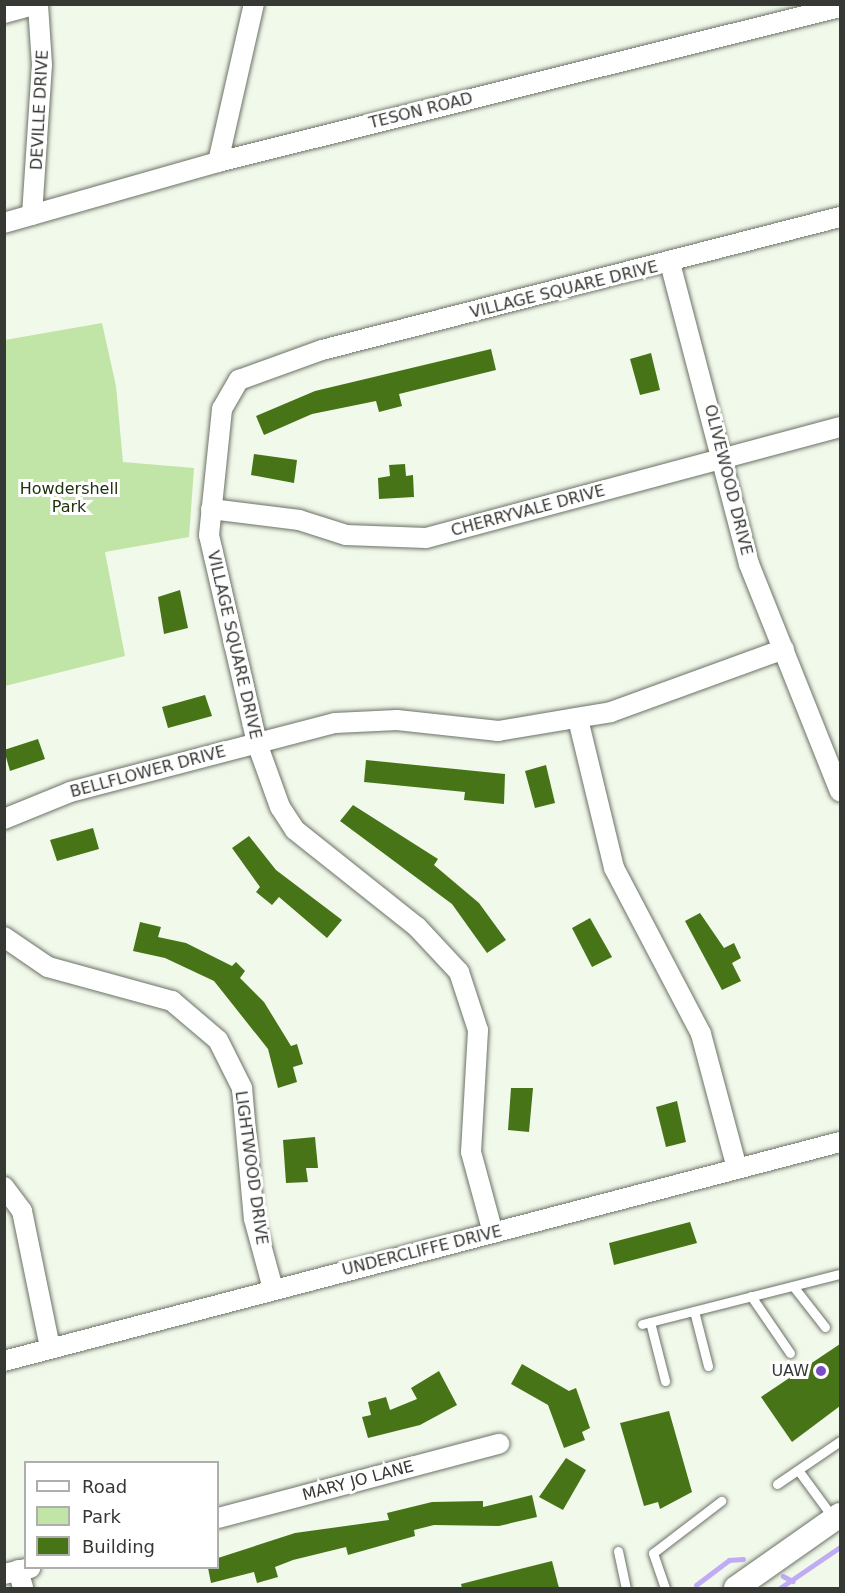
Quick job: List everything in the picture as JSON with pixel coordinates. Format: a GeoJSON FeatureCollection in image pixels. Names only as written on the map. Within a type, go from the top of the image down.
{"type":"FeatureCollection","features":[{"type":"Feature","properties":{"kind":"street"},"geometry":{"type":"LineString","coordinates":[[4,13],[37,4]]}},
{"type":"Feature","properties":{"kind":"street","name":"DEVILLE DRIVE"},"geometry":{"type":"LineString","coordinates":[[32,215],[42,65],[37,4]]}},
{"type":"Feature","properties":{"kind":"street"},"geometry":{"type":"LineString","coordinates":[[218,162],[254,4]]}},
{"type":"Feature","properties":{"kind":"street","name":"TESON ROAD"},"geometry":{"type":"LineString","coordinates":[[4,223],[218,162],[840,7]]}},
{"type":"Feature","properties":{"kind":"street","name":"VILLAGE SQUARE DRIVE"},"geometry":{"type":"LineString","coordinates":[[493,1233],[471,1152],[478,1030],[459,972],[417,927],[295,830],[257,743],[213,564],[211,509],[222,409],[239,380],[322,350],[670,263],[840,217]]}},
{"type":"Feature","properties":{"kind":"street","name":"OLIVEWOOD DRIVE"},"geometry":{"type":"LineString","coordinates":[[670,263],[724,458],[740,533],[840,791]]}},
{"type":"Feature","properties":{"kind":"street","name":"CHERRYVALE DRIVE"},"geometry":{"type":"LineString","coordinates":[[211,509],[299,520],[346,535],[426,538],[840,427]]}},
{"type":"Feature","properties":{"kind":"street","name":"BELLFLOWER DRIVE"},"geometry":{"type":"LineString","coordinates":[[4,819],[70,792],[257,743],[365,720],[498,730],[578,718],[654,700],[784,649]]}},
{"type":"Feature","properties":{"kind":"street"},"geometry":{"type":"LineString","coordinates":[[578,718],[614,868],[668,967],[701,1034],[737,1168]]}},
{"type":"Feature","properties":{"kind":"street","name":"LIGHTWOOD DRIVE"},"geometry":{"type":"LineString","coordinates":[[4,938],[48,968],[172,1001],[218,1040],[242,1088],[254,1219],[273,1289]]}},
{"type":"Feature","properties":{"kind":"street","name":"UNDERCLIFFE DRIVE"},"geometry":{"type":"LineString","coordinates":[[4,1361],[840,1142]]}},
{"type":"Feature","properties":{"kind":"street"},"geometry":{"type":"LineString","coordinates":[[4,1187],[22,1211],[50,1348]]}},
{"type":"Feature","properties":{"kind":"street","name":"MARY JO LANE"},"geometry":{"type":"LineString","coordinates":[[219,1518],[499,1444]]}},
{"type":"Feature","properties":{"kind":"street"},"geometry":{"type":"LineString","coordinates":[[736,1588],[837,1517]]}},
{"type":"Feature","properties":{"kind":"lane"},"geometry":{"type":"LineString","coordinates":[[665,1381],[646,1323],[840,1274]]}},
{"type":"Feature","properties":{"kind":"lane"},"geometry":{"type":"LineString","coordinates":[[793,1286],[825,1327]]}},
{"type":"Feature","properties":{"kind":"lane"},"geometry":{"type":"LineString","coordinates":[[751,1296],[790,1353]]}},
{"type":"Feature","properties":{"kind":"lane"},"geometry":{"type":"LineString","coordinates":[[694,1311],[708,1366]]}},
{"type":"Feature","properties":{"kind":"lane"},"geometry":{"type":"LineString","coordinates":[[777,1484],[840,1441]]}},
{"type":"Feature","properties":{"kind":"lane"},"geometry":{"type":"LineString","coordinates":[[798,1470],[837,1517]]}},
{"type":"Feature","properties":{"kind":"lane"},"geometry":{"type":"LineString","coordinates":[[665,1588],[653,1553],[721,1502]]}},
{"type":"Feature","properties":{"kind":"lane"},"geometry":{"type":"LineString","coordinates":[[618,1551],[626,1588]]}},
{"type":"Feature","properties":{"kind":"green space","name":"Howdershell Park"},"geometry":{"type":"Polygon","coordinates":[[[102,323],[116,386],[123,462],[194,468],[189,537],[105,552],[125,656],[5,686],[5,340],[102,323]]]}},
{"type":"Feature","properties":{"kind":"building"},"geometry":{"type":"Polygon","coordinates":[[[491,349],[496,370],[399,394],[402,406],[379,412],[376,401],[312,414],[264,435],[256,416],[315,391],[491,349]]]}},
{"type":"Feature","properties":{"kind":"building"},"geometry":{"type":"Polygon","coordinates":[[[651,353],[660,390],[640,395],[630,359],[651,353]]]}},
{"type":"Feature","properties":{"kind":"building"},"geometry":{"type":"Polygon","coordinates":[[[254,454],[297,460],[294,483],[251,475],[254,454]]]}},
{"type":"Feature","properties":{"kind":"building"},"geometry":{"type":"Polygon","coordinates":[[[405,464],[406,476],[413,475],[414,497],[379,499],[378,478],[390,476],[389,465],[405,464]]]}},
{"type":"Feature","properties":{"kind":"building"},"geometry":{"type":"Polygon","coordinates":[[[180,590],[188,628],[164,634],[158,597],[180,590]]]}},
{"type":"Feature","properties":{"kind":"building"},"geometry":{"type":"Polygon","coordinates":[[[205,695],[212,716],[168,728],[162,707],[205,695]]]}},
{"type":"Feature","properties":{"kind":"building"},"geometry":{"type":"Polygon","coordinates":[[[38,739],[45,759],[10,771],[4,750],[38,739]]]}},
{"type":"Feature","properties":{"kind":"building"},"geometry":{"type":"Polygon","coordinates":[[[366,760],[505,774],[504,804],[464,800],[465,792],[364,782],[366,760]]]}},
{"type":"Feature","properties":{"kind":"building"},"geometry":{"type":"Polygon","coordinates":[[[546,765],[555,803],[535,808],[525,771],[546,765]]]}},
{"type":"Feature","properties":{"kind":"building"},"geometry":{"type":"Polygon","coordinates":[[[353,805],[438,859],[434,865],[479,903],[506,940],[487,953],[452,904],[340,821],[353,805]]]}},
{"type":"Feature","properties":{"kind":"building"},"geometry":{"type":"Polygon","coordinates":[[[93,828],[99,849],[57,861],[50,840],[93,828]]]}},
{"type":"Feature","properties":{"kind":"building"},"geometry":{"type":"Polygon","coordinates":[[[249,836],[276,870],[342,920],[327,938],[279,897],[272,905],[256,892],[260,887],[232,848],[249,836]]]}},
{"type":"Feature","properties":{"kind":"building"},"geometry":{"type":"Polygon","coordinates":[[[700,913],[724,948],[734,943],[741,958],[732,963],[741,981],[722,990],[685,921],[700,913]]]}},
{"type":"Feature","properties":{"kind":"building"},"geometry":{"type":"Polygon","coordinates":[[[590,918],[612,957],[592,967],[572,928],[590,918]]]}},
{"type":"Feature","properties":{"kind":"building"},"geometry":{"type":"Polygon","coordinates":[[[140,922],[161,927],[158,937],[186,943],[232,966],[236,962],[245,971],[240,978],[264,1002],[291,1046],[297,1044],[303,1064],[293,1067],[297,1082],[278,1088],[268,1049],[214,981],[165,958],[133,951],[140,922]]]}},
{"type":"Feature","properties":{"kind":"building"},"geometry":{"type":"Polygon","coordinates":[[[511,1088],[533,1088],[529,1132],[508,1130],[511,1088]]]}},
{"type":"Feature","properties":{"kind":"building"},"geometry":{"type":"Polygon","coordinates":[[[677,1101],[686,1142],[666,1147],[656,1107],[677,1101]]]}},
{"type":"Feature","properties":{"kind":"building"},"geometry":{"type":"Polygon","coordinates":[[[315,1137],[318,1168],[306,1168],[308,1182],[286,1183],[283,1140],[315,1137]]]}},
{"type":"Feature","properties":{"kind":"building"},"geometry":{"type":"Polygon","coordinates":[[[690,1222],[697,1243],[614,1265],[609,1243],[690,1222]]]}},
{"type":"Feature","properties":{"kind":"building","name":"UAW"},"geometry":{"type":"Polygon","coordinates":[[[840,1344],[840,1406],[792,1442],[761,1397],[840,1344]]]}},
{"type":"Feature","properties":{"kind":"building"},"geometry":{"type":"Polygon","coordinates":[[[522,1364],[569,1391],[576,1388],[590,1428],[582,1432],[585,1440],[564,1448],[548,1405],[511,1384],[522,1364]]]}},
{"type":"Feature","properties":{"kind":"building"},"geometry":{"type":"Polygon","coordinates":[[[439,1371],[457,1405],[420,1425],[368,1438],[362,1417],[371,1415],[368,1402],[386,1397],[390,1410],[417,1399],[411,1388],[439,1371]]]}},
{"type":"Feature","properties":{"kind":"building"},"geometry":{"type":"Polygon","coordinates":[[[669,1411],[692,1492],[660,1509],[658,1502],[644,1506],[620,1423],[669,1411]]]}},
{"type":"Feature","properties":{"kind":"building"},"geometry":{"type":"Polygon","coordinates":[[[566,1458],[586,1470],[563,1510],[539,1497],[566,1458]]]}},
{"type":"Feature","properties":{"kind":"building"},"geometry":{"type":"Polygon","coordinates":[[[532,1495],[537,1517],[499,1526],[434,1525],[414,1530],[415,1536],[348,1555],[346,1547],[293,1560],[275,1567],[278,1577],[257,1583],[254,1572],[211,1583],[208,1569],[219,1569],[219,1558],[295,1533],[389,1520],[387,1513],[432,1502],[483,1501],[483,1507],[532,1495]]]}},
{"type":"Feature","properties":{"kind":"building"},"geometry":{"type":"Polygon","coordinates":[[[552,1561],[559,1588],[462,1588],[461,1584],[552,1561]]]}},
{"type":"Feature","properties":{"kind":"waterway"},"geometry":{"type":"LineString","coordinates":[[780,1588],[840,1547]]}},
{"type":"Feature","properties":{"kind":"waterway"},"geometry":{"type":"LineString","coordinates":[[696,1585],[729,1560],[743,1559]]}},
{"type":"Feature","properties":{"kind":"waterway"},"geometry":{"type":"LineString","coordinates":[[783,1576],[793,1581]]}},
{"type":"Feature","properties":{"kind":"place","name":"UAW"},"geometry":{"type":"Point","coordinates":[821,1371]}}]}
